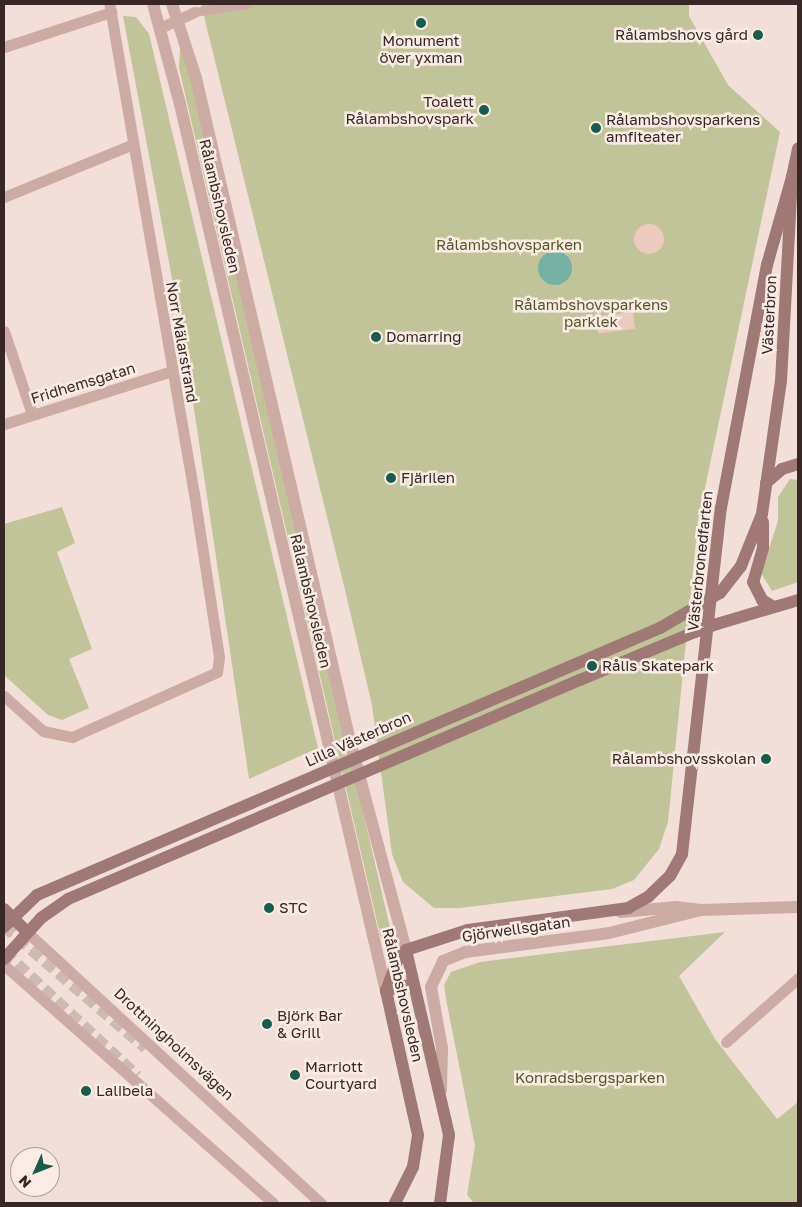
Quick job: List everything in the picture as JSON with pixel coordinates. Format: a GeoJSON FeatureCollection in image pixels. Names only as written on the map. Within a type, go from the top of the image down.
{"type":"FeatureCollection","features":[{"type":"Feature","properties":{"kind":"main road","name":"Västerbron"},"geometry":{"type":"LineString","coordinates":[[762,514],[781,381],[792,177],[798,149]]}},
{"type":"Feature","properties":{"kind":"main road","name":"Västerbronedfarten"},"geometry":{"type":"LineString","coordinates":[[606,913],[648,897],[664,883],[675,869],[686,837],[721,508],[767,265],[792,177]]}},
{"type":"Feature","properties":{"kind":"main road"},"geometry":{"type":"LineString","coordinates":[[766,483],[782,469],[798,464]]}},
{"type":"Feature","properties":{"kind":"main road"},"geometry":{"type":"LineString","coordinates":[[762,514],[763,548],[753,582],[762,600],[778,605]]}},
{"type":"Feature","properties":{"kind":"main road","name":"Lilla Västerbron"},"geometry":{"type":"LineString","coordinates":[[6,917],[37,895],[660,628],[720,593],[741,566],[762,514]]}},
{"type":"Feature","properties":{"kind":"main road"},"geometry":{"type":"LineString","coordinates":[[4,959],[27,932],[68,899],[717,624],[798,600]]}},
{"type":"Feature","properties":{"kind":"main road","name":"Gjörwellsgatan"},"geometry":{"type":"LineString","coordinates":[[406,950],[454,933],[524,922],[606,913]]}},
{"type":"Feature","properties":{"kind":"main road","name":"Drottningholmsvägen"},"geometry":{"type":"LineString","coordinates":[[6,917],[27,932]]}},
{"type":"Feature","properties":{"kind":"main road","name":"Rålambshovsleden"},"geometry":{"type":"LineString","coordinates":[[406,950],[412,984],[440,1095],[450,1148],[440,1203]]}},
{"type":"Feature","properties":{"kind":"main road"},"geometry":{"type":"LineString","coordinates":[[386,991],[406,950]]}},
{"type":"Feature","properties":{"kind":"main road"},"geometry":{"type":"LineString","coordinates":[[386,991],[412,984]]}},
{"type":"Feature","properties":{"kind":"main road","name":"Rålambshovsleden"},"geometry":{"type":"LineString","coordinates":[[386,991],[418,1135],[413,1167],[395,1203]]}},
{"type":"Feature","properties":{"kind":"street","name":"Rålambshovsleden"},"geometry":{"type":"LineString","coordinates":[[152,4],[160,28],[386,991]]}},
{"type":"Feature","properties":{"kind":"street","name":"Rålambshovsleden"},"geometry":{"type":"LineString","coordinates":[[172,4],[196,78],[350,741],[406,950]]}},
{"type":"Feature","properties":{"kind":"street"},"geometry":{"type":"LineString","coordinates":[[160,28],[194,12],[247,4]]}},
{"type":"Feature","properties":{"kind":"street"},"geometry":{"type":"LineString","coordinates":[[4,47],[110,8]]}},
{"type":"Feature","properties":{"kind":"street","name":"Norr Mälarstrand"},"geometry":{"type":"LineString","coordinates":[[4,696],[43,730],[72,737],[206,680],[217,672],[219,657],[172,371],[131,145],[110,8]]}},
{"type":"Feature","properties":{"kind":"street"},"geometry":{"type":"LineString","coordinates":[[4,197],[131,145]]}},
{"type":"Feature","properties":{"kind":"street"},"geometry":{"type":"LineString","coordinates":[[4,331],[32,414]]}},
{"type":"Feature","properties":{"kind":"street","name":"Fridhemsgatan"},"geometry":{"type":"LineString","coordinates":[[4,424],[172,371]]}},
{"type":"Feature","properties":{"kind":"street"},"geometry":{"type":"LineString","coordinates":[[778,605],[798,607]]}},
{"type":"Feature","properties":{"kind":"street","name":"Gjörwellsgatan"},"geometry":{"type":"LineString","coordinates":[[606,913],[676,907],[701,910],[798,907]]}},
{"type":"Feature","properties":{"kind":"street","name":"Gjörwellsgatan"},"geometry":{"type":"LineString","coordinates":[[440,1095],[442,1048],[431,987],[437,969],[454,955],[527,943],[609,933],[701,910]]}},
{"type":"Feature","properties":{"kind":"street","name":"Drottningholmsvägen"},"geometry":{"type":"LineString","coordinates":[[27,932],[321,1203]]}},
{"type":"Feature","properties":{"kind":"street"},"geometry":{"type":"LineString","coordinates":[[4,965],[273,1203]]}},
{"type":"Feature","properties":{"kind":"street"},"geometry":{"type":"LineString","coordinates":[[726,1042],[798,978]]}},
{"type":"Feature","properties":{"kind":"green space","name":"Rålambshovsparken"},"geometry":{"type":"Polygon","coordinates":[[[201,4],[689,4],[689,16],[728,85],[780,132],[698,521],[668,822],[659,849],[634,880],[612,889],[460,908],[434,908],[403,882],[392,854],[372,705],[201,4]]]}},
{"type":"Feature","properties":{"kind":"green space"},"geometry":{"type":"Polygon","coordinates":[[[123,16],[136,17],[149,34],[318,748],[249,779],[185,348],[123,16]]]}},
{"type":"Feature","properties":{"kind":"green space"},"geometry":{"type":"Polygon","coordinates":[[[180,46],[189,65],[391,932],[381,939],[179,68],[180,46]]]}},
{"type":"Feature","properties":{"kind":"green space"},"geometry":{"type":"Polygon","coordinates":[[[790,479],[798,480],[798,582],[772,591],[761,573],[778,521],[778,497],[790,479]]]}},
{"type":"Feature","properties":{"kind":"green space"},"geometry":{"type":"Polygon","coordinates":[[[62,507],[75,543],[57,552],[92,649],[69,659],[89,708],[62,720],[48,715],[4,675],[4,524],[62,507]]]}},
{"type":"Feature","properties":{"kind":"green space","name":"Konradsbergsparken"},"geometry":{"type":"Polygon","coordinates":[[[725,932],[679,976],[715,1039],[777,1119],[798,1102],[798,1203],[474,1203],[467,1195],[475,1146],[444,985],[451,972],[480,962],[725,932]]]}},
{"type":"Feature","properties":{"kind":"shaded area"},"geometry":{"type":"Polygon","coordinates":[[[649,224],[655,225],[663,233],[663,245],[655,253],[649,254],[643,253],[635,245],[634,239],[635,233],[643,225],[649,224]]]}},
{"type":"Feature","properties":{"kind":"shaded area"},"geometry":{"type":"Polygon","coordinates":[[[633,312],[635,329],[598,333],[596,317],[633,312]]]}},
{"type":"Feature","properties":{"kind":"water"},"geometry":{"type":"Polygon","coordinates":[[[555,251],[562,252],[567,256],[571,261],[571,275],[567,280],[562,284],[555,285],[548,284],[543,280],[539,275],[538,268],[539,261],[543,256],[548,252],[555,251]]]}},
{"type":"Feature","properties":{"kind":"tunnel"},"geometry":{"type":"LineString","coordinates":[[4,926],[146,1048]]}},
{"type":"Feature","properties":{"kind":"tunnel"},"geometry":{"type":"LineString","coordinates":[[4,952],[137,1076]]}},
{"type":"Feature","properties":{"kind":"place","name":"Monument över yxman"},"geometry":{"type":"Point","coordinates":[421,23]}},
{"type":"Feature","properties":{"kind":"place","name":"Rålambshovs gård"},"geometry":{"type":"Point","coordinates":[758,35]}},
{"type":"Feature","properties":{"kind":"place","name":"Toalett Rålambshovspark"},"geometry":{"type":"Point","coordinates":[484,110]}},
{"type":"Feature","properties":{"kind":"place","name":"Rålambshovsparkens amfiteater"},"geometry":{"type":"Point","coordinates":[596,128]}},
{"type":"Feature","properties":{"kind":"place","name":"Domarring"},"geometry":{"type":"Point","coordinates":[376,337]}},
{"type":"Feature","properties":{"kind":"place","name":"Fjärilen"},"geometry":{"type":"Point","coordinates":[391,478]}},
{"type":"Feature","properties":{"kind":"place","name":"Rålis Skatepark"},"geometry":{"type":"Point","coordinates":[592,666]}},
{"type":"Feature","properties":{"kind":"place","name":"Rålambshovsskolan"},"geometry":{"type":"Point","coordinates":[766,759]}},
{"type":"Feature","properties":{"kind":"place","name":"STC"},"geometry":{"type":"Point","coordinates":[269,908]}},
{"type":"Feature","properties":{"kind":"place","name":"Björk Bar & Grill"},"geometry":{"type":"Point","coordinates":[267,1024]}},
{"type":"Feature","properties":{"kind":"place","name":"Marriott Courtyard"},"geometry":{"type":"Point","coordinates":[295,1075]}},
{"type":"Feature","properties":{"kind":"place","name":"Lalibela"},"geometry":{"type":"Point","coordinates":[86,1091]}},
{"type":"Feature","properties":{"kind":"park label","name":"Rålambshovsparkens parklek"},"geometry":{"type":"Point","coordinates":[591,312]}}]}
